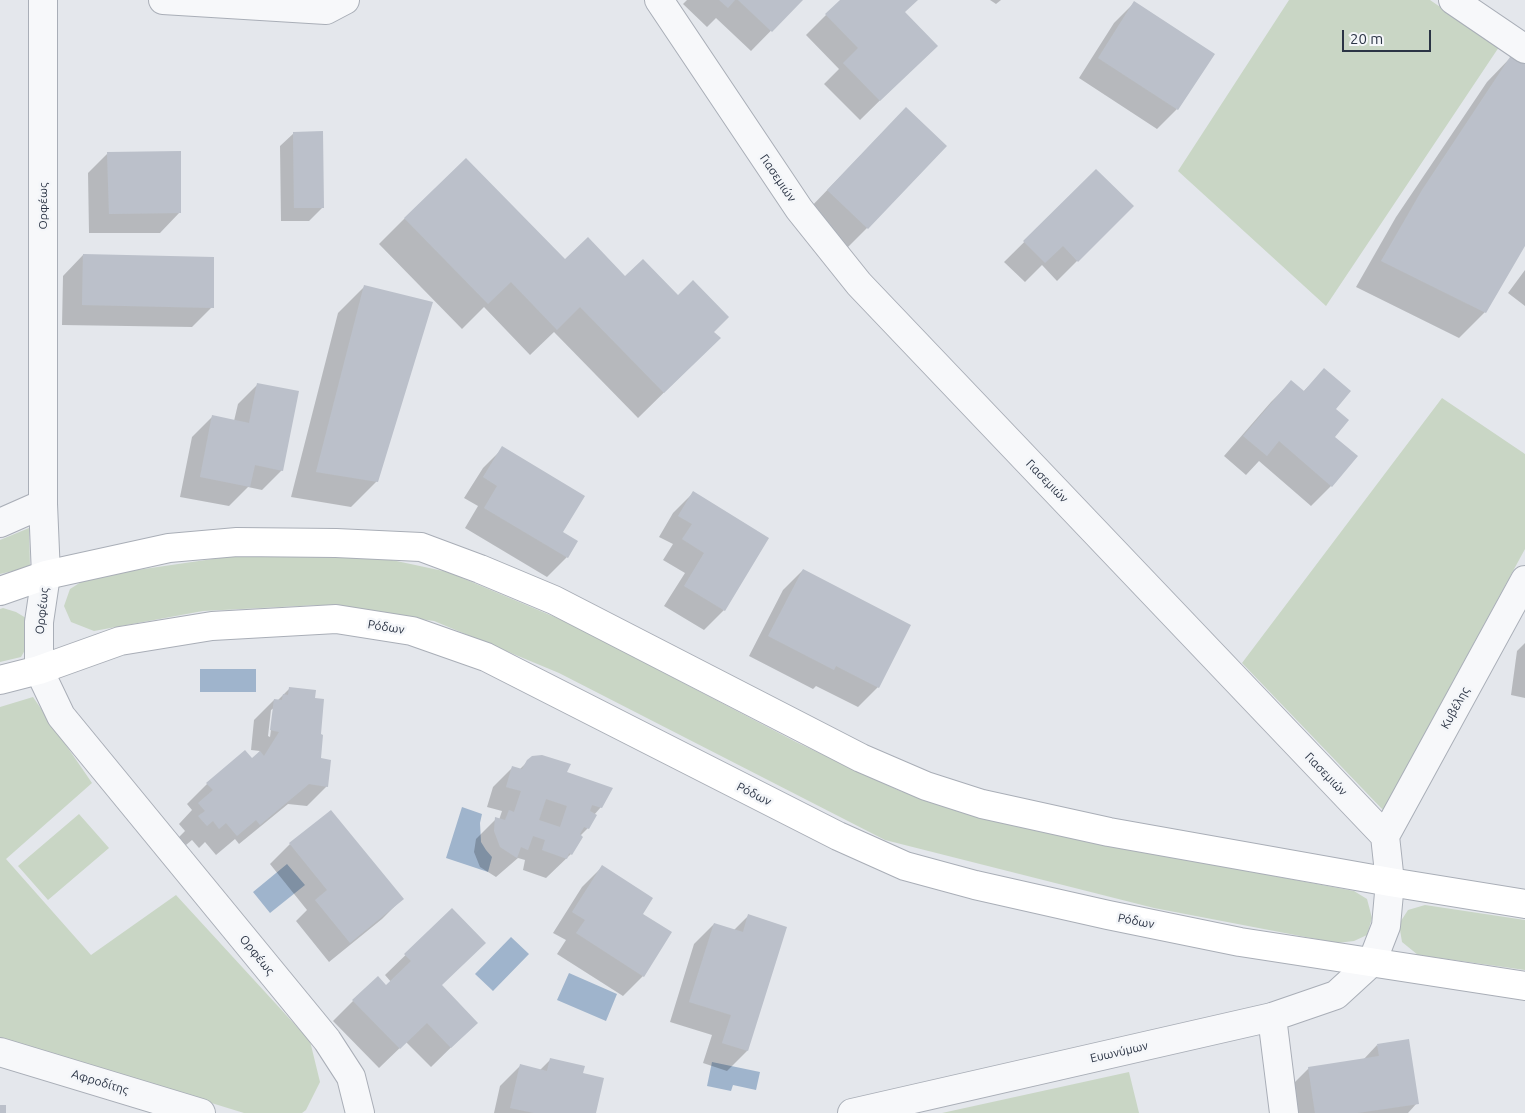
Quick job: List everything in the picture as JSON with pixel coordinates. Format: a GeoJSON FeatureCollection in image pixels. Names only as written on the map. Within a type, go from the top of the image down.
{"type":"FeatureCollection","features":[{"type":"Feature","properties":{"kind":"street","name":"Ορφέως"},"geometry":{"type":"LineString","coordinates":[[43,0],[43,504],[46,575],[39,622],[39,670],[61,716],[328,1040],[351,1077],[360,1113]]}},
{"type":"Feature","properties":{"kind":"street"},"geometry":{"type":"LineString","coordinates":[[162,0],[326,10],[345,0]]}},
{"type":"Feature","properties":{"kind":"street","name":"Γιασεμιών"},"geometry":{"type":"LineString","coordinates":[[658,0],[799,209],[858,284],[1385,836]]}},
{"type":"Feature","properties":{"kind":"street"},"geometry":{"type":"LineString","coordinates":[[1453,0],[1525,49]]}},
{"type":"Feature","properties":{"kind":"street"},"geometry":{"type":"LineString","coordinates":[[0,524],[43,504]]}},
{"type":"Feature","properties":{"kind":"street"},"geometry":{"type":"LineString","coordinates":[[0,591],[46,575],[169,548],[237,542],[336,543],[421,547],[554,600],[861,758],[926,786],[982,804],[1109,832],[1525,904]]}},
{"type":"Feature","properties":{"kind":"street","name":"Κυβέλης"},"geometry":{"type":"LineString","coordinates":[[1385,836],[1525,580]]}},
{"type":"Feature","properties":{"kind":"street","name":"Ρόδων"},"geometry":{"type":"LineString","coordinates":[[0,680],[39,670],[120,641],[212,626],[336,619],[412,631],[486,657],[838,836],[905,866],[975,885],[1240,942],[1525,986]]}},
{"type":"Feature","properties":{"kind":"street"},"geometry":{"type":"LineString","coordinates":[[1372,962],[1386,926],[1390,882],[1385,836]]}},
{"type":"Feature","properties":{"kind":"street","name":"Ευωνύμων"},"geometry":{"type":"LineString","coordinates":[[852,1113],[1272,1017],[1336,995],[1372,962]]}},
{"type":"Feature","properties":{"kind":"street"},"geometry":{"type":"LineString","coordinates":[[1272,1017],[1284,1113]]}},
{"type":"Feature","properties":{"kind":"street","name":"Αφροδίτης"},"geometry":{"type":"LineString","coordinates":[[0,1052],[201,1113]]}},
{"type":"Feature","properties":{"kind":"green space"},"geometry":{"type":"Polygon","coordinates":[[[1289,0],[1430,0],[1499,47],[1326,306],[1178,171],[1289,0]]]}},
{"type":"Feature","properties":{"kind":"green space"},"geometry":{"type":"Polygon","coordinates":[[[1442,398],[1525,454],[1525,549],[1383,810],[1242,663],[1442,398]]]}},
{"type":"Feature","properties":{"kind":"green space"},"geometry":{"type":"Polygon","coordinates":[[[29,528],[30,567],[0,574],[0,540],[29,528]]]}},
{"type":"Feature","properties":{"kind":"green space"},"geometry":{"type":"Polygon","coordinates":[[[240,555],[373,556],[448,572],[569,623],[796,742],[900,791],[1068,837],[1354,891],[1367,899],[1372,918],[1367,935],[1354,941],[1337,943],[1154,908],[885,840],[559,673],[434,621],[319,605],[203,611],[94,631],[71,622],[64,606],[70,589],[89,577],[240,555]]]}},
{"type":"Feature","properties":{"kind":"green space"},"geometry":{"type":"Polygon","coordinates":[[[3,608],[16,612],[31,621],[32,638],[21,657],[0,662],[0,609],[3,608]]]}},
{"type":"Feature","properties":{"kind":"green space"},"geometry":{"type":"Polygon","coordinates":[[[33,697],[92,783],[6,859],[91,955],[176,895],[310,1041],[320,1082],[306,1110],[302,1113],[244,1113],[0,1038],[0,707],[33,697]]]}},
{"type":"Feature","properties":{"kind":"green space"},"geometry":{"type":"Polygon","coordinates":[[[79,814],[109,848],[48,900],[18,866],[79,814]]]}},
{"type":"Feature","properties":{"kind":"green space"},"geometry":{"type":"Polygon","coordinates":[[[1425,905],[1525,920],[1525,970],[1418,955],[1402,942],[1399,924],[1408,910],[1425,905]]]}},
{"type":"Feature","properties":{"kind":"green space"},"geometry":{"type":"Polygon","coordinates":[[[1129,1072],[1139,1113],[942,1113],[1129,1072]]]}},
{"type":"Feature","properties":{"kind":"water"},"geometry":{"type":"Polygon","coordinates":[[[200,669],[256,669],[256,692],[200,692],[200,669]]]}},
{"type":"Feature","properties":{"kind":"water"},"geometry":{"type":"Polygon","coordinates":[[[462,807],[482,814],[480,823],[481,842],[492,857],[488,872],[446,858],[462,807]]]}},
{"type":"Feature","properties":{"kind":"water"},"geometry":{"type":"Polygon","coordinates":[[[287,864],[305,885],[270,913],[253,892],[287,864]]]}},
{"type":"Feature","properties":{"kind":"water"},"geometry":{"type":"Polygon","coordinates":[[[511,937],[529,954],[493,991],[475,974],[511,937]]]}},
{"type":"Feature","properties":{"kind":"water"},"geometry":{"type":"Polygon","coordinates":[[[569,973],[617,994],[606,1021],[557,1000],[569,973]]]}},
{"type":"Feature","properties":{"kind":"water"},"geometry":{"type":"Polygon","coordinates":[[[712,1062],[760,1072],[756,1090],[733,1085],[731,1091],[707,1086],[712,1062]]]}},
{"type":"Feature","properties":{"kind":"building"},"geometry":{"type":"Polygon","coordinates":[[[719,0],[735,0],[728,8],[719,0]]]}},
{"type":"Feature","properties":{"kind":"building"},"geometry":{"type":"Polygon","coordinates":[[[738,0],[803,0],[772,32],[738,0]]]}},
{"type":"Feature","properties":{"kind":"building"},"geometry":{"type":"Polygon","coordinates":[[[840,0],[918,0],[905,12],[938,46],[880,101],[843,63],[858,48],[825,14],[840,0]]]}},
{"type":"Feature","properties":{"kind":"building"},"geometry":{"type":"Polygon","coordinates":[[[1134,1],[1215,54],[1178,110],[1098,58],[1134,1]]]}},
{"type":"Feature","properties":{"kind":"building"},"geometry":{"type":"Polygon","coordinates":[[[1512,54],[1525,64],[1525,246],[1486,313],[1381,261],[1422,190],[1512,54]]]}},
{"type":"Feature","properties":{"kind":"building"},"geometry":{"type":"Polygon","coordinates":[[[906,107],[947,146],[868,229],[827,190],[906,107]]]}},
{"type":"Feature","properties":{"kind":"building"},"geometry":{"type":"Polygon","coordinates":[[[323,131],[324,208],[294,208],[293,132],[323,131]]]}},
{"type":"Feature","properties":{"kind":"building"},"geometry":{"type":"Polygon","coordinates":[[[181,151],[181,213],[109,214],[107,152],[181,151]]]}},
{"type":"Feature","properties":{"kind":"building"},"geometry":{"type":"Polygon","coordinates":[[[466,158],[565,259],[588,237],[625,276],[643,259],[678,295],[693,280],[729,317],[714,332],[721,338],[664,393],[580,307],[557,330],[511,282],[488,304],[404,218],[466,158]]]}},
{"type":"Feature","properties":{"kind":"building"},"geometry":{"type":"Polygon","coordinates":[[[1096,169],[1134,206],[1078,262],[1063,246],[1045,263],[1023,241],[1096,169]]]}},
{"type":"Feature","properties":{"kind":"building"},"geometry":{"type":"Polygon","coordinates":[[[83,254],[214,257],[214,308],[82,305],[83,254]]]}},
{"type":"Feature","properties":{"kind":"building"},"geometry":{"type":"Polygon","coordinates":[[[364,285],[433,302],[378,482],[316,472],[364,285]]]}},
{"type":"Feature","properties":{"kind":"building"},"geometry":{"type":"Polygon","coordinates":[[[1324,368],[1351,391],[1336,409],[1349,420],[1335,437],[1358,456],[1332,487],[1279,441],[1267,456],[1243,436],[1291,380],[1304,391],[1324,368]]]}},
{"type":"Feature","properties":{"kind":"building"},"geometry":{"type":"Polygon","coordinates":[[[257,383],[299,391],[283,471],[255,465],[250,487],[200,477],[212,415],[249,423],[257,383]]]}},
{"type":"Feature","properties":{"kind":"building"},"geometry":{"type":"Polygon","coordinates":[[[502,446],[585,496],[563,532],[578,541],[568,558],[484,508],[497,486],[483,477],[502,446]]]}},
{"type":"Feature","properties":{"kind":"building"},"geometry":{"type":"Polygon","coordinates":[[[693,491],[769,538],[725,611],[684,586],[704,553],[682,539],[692,524],[678,516],[693,491]]]}},
{"type":"Feature","properties":{"kind":"building"},"geometry":{"type":"Polygon","coordinates":[[[803,569],[911,625],[879,688],[836,666],[834,670],[768,636],[803,569]]]}},
{"type":"Feature","properties":{"kind":"building"},"geometry":{"type":"Polygon","coordinates":[[[289,687],[316,690],[315,698],[324,699],[321,758],[331,760],[328,787],[309,784],[260,825],[256,820],[237,836],[226,823],[219,829],[213,821],[207,826],[198,816],[205,811],[198,803],[213,790],[206,783],[245,750],[252,758],[260,751],[264,756],[279,732],[270,730],[274,699],[282,700],[283,694],[288,695],[289,687]]]}},
{"type":"Feature","properties":{"kind":"building"},"geometry":{"type":"Polygon","coordinates":[[[542,755],[571,764],[567,772],[613,788],[602,808],[592,805],[590,811],[597,815],[589,829],[584,827],[580,834],[583,837],[572,855],[569,853],[567,859],[542,850],[545,840],[533,836],[528,850],[521,847],[517,858],[500,847],[494,831],[495,817],[505,820],[509,810],[514,812],[521,791],[506,787],[512,766],[522,769],[527,760],[532,756],[542,755]],[[546,799],[539,820],[560,827],[567,806],[546,799]]]}},
{"type":"Feature","properties":{"kind":"building"},"geometry":{"type":"Polygon","coordinates":[[[331,810],[404,899],[350,943],[315,900],[327,890],[289,843],[331,810]]]}},
{"type":"Feature","properties":{"kind":"building"},"geometry":{"type":"Polygon","coordinates":[[[602,865],[653,898],[643,914],[672,932],[644,977],[576,933],[585,920],[572,912],[602,865]]]}},
{"type":"Feature","properties":{"kind":"building"},"geometry":{"type":"Polygon","coordinates":[[[452,908],[486,943],[442,985],[478,1023],[451,1048],[427,1023],[400,1049],[352,1000],[378,976],[386,985],[411,961],[404,954],[452,908]]]}},
{"type":"Feature","properties":{"kind":"building"},"geometry":{"type":"Polygon","coordinates":[[[748,914],[787,927],[748,1051],[722,1043],[731,1015],[689,1002],[714,923],[743,932],[748,914]]]}},
{"type":"Feature","properties":{"kind":"building"},"geometry":{"type":"Polygon","coordinates":[[[1409,1039],[1419,1104],[1357,1113],[1315,1113],[1308,1067],[1379,1056],[1377,1044],[1409,1039]]]}},
{"type":"Feature","properties":{"kind":"building"},"geometry":{"type":"Polygon","coordinates":[[[550,1058],[585,1066],[583,1073],[604,1078],[596,1113],[534,1113],[510,1108],[520,1064],[547,1071],[550,1058]]]}},
{"type":"Feature","properties":{"kind":"building"},"geometry":{"type":"Polygon","coordinates":[[[0,1105],[6,1105],[6,1113],[0,1113],[0,1105]]]}}]}
